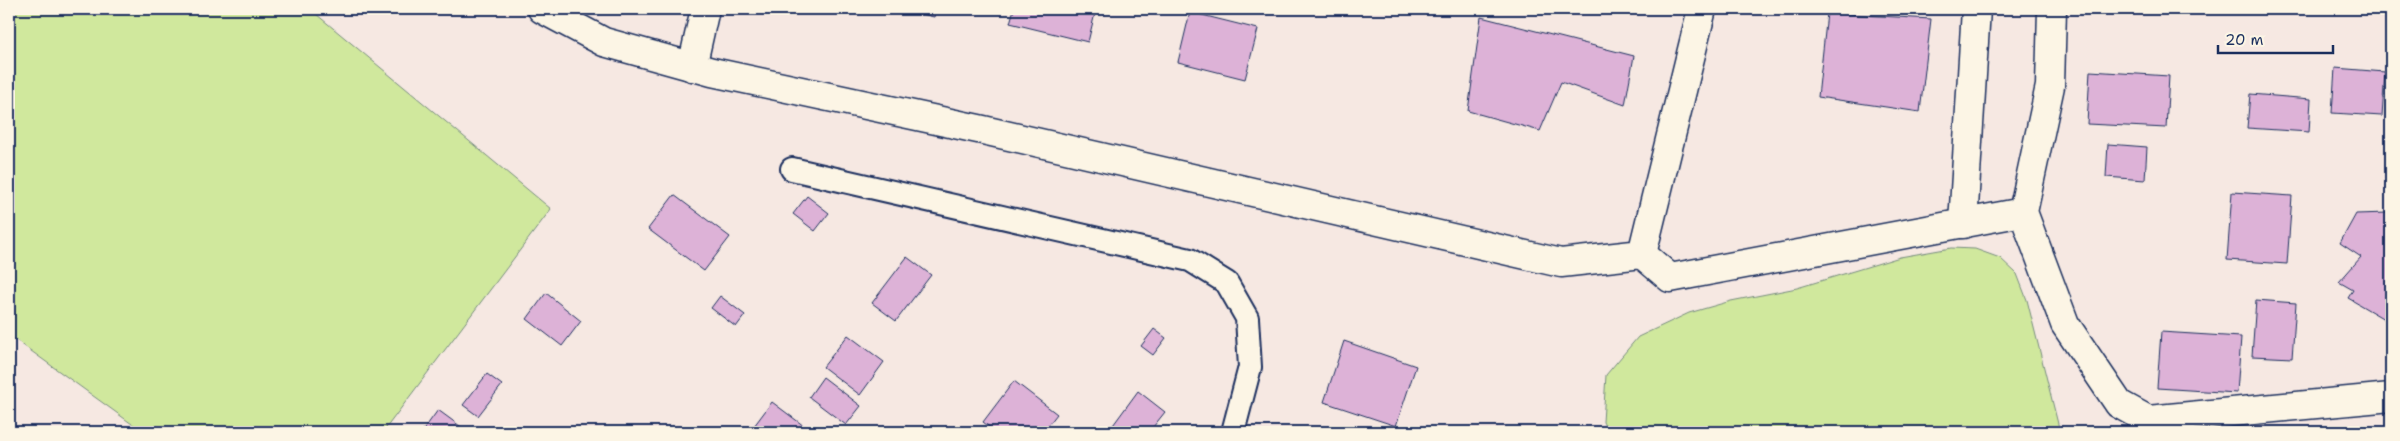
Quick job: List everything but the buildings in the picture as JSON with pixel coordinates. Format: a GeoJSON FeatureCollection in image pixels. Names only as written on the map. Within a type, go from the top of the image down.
{"type":"FeatureCollection","features":[{"type":"Feature","properties":{"kind":"street"},"geometry":{"type":"LineString","coordinates":[[542,9],[604,42],[692,66],[983,130],[1561,263],[1642,254],[1670,278],[2023,212]]}},
{"type":"Feature","properties":{"kind":"street"},"geometry":{"type":"LineString","coordinates":[[692,66],[705,9]]}},
{"type":"Feature","properties":{"kind":"street"},"geometry":{"type":"LineString","coordinates":[[1642,254],[1702,9]]}},
{"type":"Feature","properties":{"kind":"street"},"geometry":{"type":"LineString","coordinates":[[1963,224],[1976,9]]}},
{"type":"Feature","properties":{"kind":"street"},"geometry":{"type":"LineString","coordinates":[[2052,9],[2050,86],[2023,212],[2065,324],[2120,404],[2148,420],[2391,397]]}},
{"type":"Feature","properties":{"kind":"lane"},"geometry":{"type":"LineString","coordinates":[[792,169],[1190,260],[1227,283],[1247,318],[1250,367],[1232,432]]}},
{"type":"Feature","properties":{"kind":"green space"},"geometry":{"type":"Polygon","coordinates":[[[9,9],[310,9],[551,209],[383,432],[143,432],[9,335],[9,9]]]}},
{"type":"Feature","properties":{"kind":"green space"},"geometry":{"type":"Polygon","coordinates":[[[1951,248],[1975,249],[2000,258],[2017,274],[2027,300],[2060,432],[1608,432],[1603,422],[1606,375],[1638,337],[1689,313],[1731,301],[1797,288],[1900,257],[1951,248]]]}}]}
